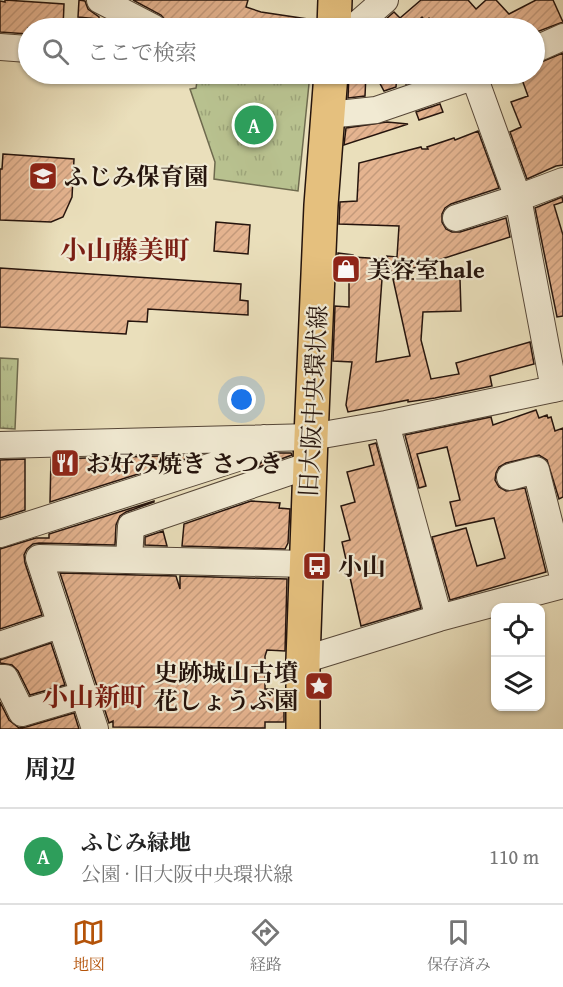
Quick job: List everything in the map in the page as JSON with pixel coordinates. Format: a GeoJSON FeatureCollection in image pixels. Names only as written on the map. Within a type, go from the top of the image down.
{"type":"FeatureCollection","features":[{"type":"Feature","properties":{"kind":"main road"},"geometry":{"type":"LineString","coordinates":[[334,18],[335,0]]}},
{"type":"Feature","properties":{"kind":"main road","name":"旧大阪中央環状線"},"geometry":{"type":"LineString","coordinates":[[303,729],[310,451],[321,205],[330,84]]}},
{"type":"Feature","properties":{"kind":"street"},"geometry":{"type":"LineString","coordinates":[[100,0],[135,18]]}},
{"type":"Feature","properties":{"kind":"street"},"geometry":{"type":"LineString","coordinates":[[364,18],[385,0]]}},
{"type":"Feature","properties":{"kind":"street"},"geometry":{"type":"LineString","coordinates":[[545,45],[563,37]]}},
{"type":"Feature","properties":{"kind":"street"},"geometry":{"type":"LineString","coordinates":[[0,47],[18,48]]}},
{"type":"Feature","properties":{"kind":"street"},"geometry":{"type":"LineString","coordinates":[[328,115],[376,110],[452,84]]}},
{"type":"Feature","properties":{"kind":"street"},"geometry":{"type":"LineString","coordinates":[[129,559],[131,526],[310,451],[386,424],[558,388],[518,198],[481,84]]}},
{"type":"Feature","properties":{"kind":"street"},"geometry":{"type":"LineString","coordinates":[[456,218],[563,181]]}},
{"type":"Feature","properties":{"kind":"street"},"geometry":{"type":"LineString","coordinates":[[386,424],[439,618]]}},
{"type":"Feature","properties":{"kind":"street"},"geometry":{"type":"LineString","coordinates":[[0,445],[264,438],[310,451]]}},
{"type":"Feature","properties":{"kind":"street"},"geometry":{"type":"LineString","coordinates":[[0,534],[250,454],[264,438]]}},
{"type":"Feature","properties":{"kind":"street"},"geometry":{"type":"LineString","coordinates":[[510,477],[536,470],[563,577]]}},
{"type":"Feature","properties":{"kind":"street"},"geometry":{"type":"LineString","coordinates":[[95,729],[59,625],[39,558],[306,564]]}},
{"type":"Feature","properties":{"kind":"street"},"geometry":{"type":"LineString","coordinates":[[303,660],[439,618],[563,585]]}},
{"type":"Feature","properties":{"kind":"street"},"geometry":{"type":"LineString","coordinates":[[0,645],[59,625]]}},
{"type":"Feature","properties":{"kind":"street"},"geometry":{"type":"LineString","coordinates":[[0,678],[5,678],[22,713],[83,695]]}},
{"type":"Feature","properties":{"kind":"green space"},"geometry":{"type":"Polygon","coordinates":[[[197,84],[309,84],[298,191],[214,179],[215,162],[190,89],[196,88],[197,84]]]}},
{"type":"Feature","properties":{"kind":"green space"},"geometry":{"type":"Polygon","coordinates":[[[0,358],[18,359],[15,429],[0,428],[0,358]]]}},
{"type":"Feature","properties":{"kind":"building"},"geometry":{"type":"Polygon","coordinates":[[[5,0],[64,4],[63,18],[18,18],[18,33],[0,32],[0,1],[5,2],[5,0]]]}},
{"type":"Feature","properties":{"kind":"building"},"geometry":{"type":"Polygon","coordinates":[[[79,0],[85,1],[88,9],[99,18],[88,18],[78,17],[79,0]]]}},
{"type":"Feature","properties":{"kind":"building"},"geometry":{"type":"Polygon","coordinates":[[[133,0],[248,0],[246,7],[261,12],[301,18],[164,18],[133,0]]]}},
{"type":"Feature","properties":{"kind":"building"},"geometry":{"type":"Polygon","coordinates":[[[421,0],[468,0],[476,9],[486,0],[496,0],[509,14],[536,0],[553,0],[563,22],[545,29],[545,18],[400,18],[421,0]]]}},
{"type":"Feature","properties":{"kind":"building"},"geometry":{"type":"Polygon","coordinates":[[[394,12],[400,18],[387,18],[394,12]]]}},
{"type":"Feature","properties":{"kind":"building"},"geometry":{"type":"Polygon","coordinates":[[[563,53],[563,165],[527,179],[510,132],[521,127],[511,102],[528,96],[524,84],[545,84],[545,60],[563,53]]]}},
{"type":"Feature","properties":{"kind":"building"},"geometry":{"type":"Polygon","coordinates":[[[349,84],[366,84],[365,96],[348,98],[349,84]]]}},
{"type":"Feature","properties":{"kind":"building"},"geometry":{"type":"Polygon","coordinates":[[[380,84],[396,84],[396,87],[384,91],[380,84]]]}},
{"type":"Feature","properties":{"kind":"building"},"geometry":{"type":"Polygon","coordinates":[[[440,104],[443,112],[419,120],[416,112],[440,104]]]}},
{"type":"Feature","properties":{"kind":"building"},"geometry":{"type":"Polygon","coordinates":[[[387,122],[408,124],[344,145],[346,128],[387,122]]]}},
{"type":"Feature","properties":{"kind":"building"},"geometry":{"type":"Polygon","coordinates":[[[478,131],[499,188],[451,204],[442,214],[442,222],[446,229],[460,232],[506,218],[510,237],[392,275],[387,256],[397,257],[399,226],[339,224],[340,202],[357,201],[359,163],[421,147],[428,149],[427,147],[478,131]]]}},
{"type":"Feature","properties":{"kind":"building"},"geometry":{"type":"Polygon","coordinates":[[[3,154],[74,159],[72,197],[63,217],[51,222],[0,220],[0,169],[2,169],[3,154]]]}},
{"type":"Feature","properties":{"kind":"building"},"geometry":{"type":"Polygon","coordinates":[[[562,197],[563,202],[554,205],[563,235],[563,316],[557,317],[535,208],[562,197]]]}},
{"type":"Feature","properties":{"kind":"building"},"geometry":{"type":"Polygon","coordinates":[[[216,222],[250,225],[248,254],[214,251],[216,222]]]}},
{"type":"Feature","properties":{"kind":"building"},"geometry":{"type":"Polygon","coordinates":[[[338,253],[353,255],[353,257],[384,259],[383,278],[379,279],[382,279],[376,362],[410,356],[393,279],[460,279],[461,311],[423,312],[421,340],[431,379],[459,374],[456,363],[530,342],[534,364],[490,376],[492,386],[348,412],[346,405],[352,362],[333,361],[335,306],[349,307],[349,275],[337,274],[338,253]]]}},
{"type":"Feature","properties":{"kind":"building"},"geometry":{"type":"Polygon","coordinates":[[[0,268],[241,284],[240,300],[248,301],[248,315],[148,309],[147,322],[128,321],[126,334],[0,327],[0,268]]]}},
{"type":"Feature","properties":{"kind":"building"},"geometry":{"type":"Polygon","coordinates":[[[536,410],[539,418],[547,415],[548,418],[551,417],[555,431],[563,428],[563,497],[559,499],[547,460],[539,455],[506,463],[499,467],[495,480],[499,487],[506,491],[525,488],[546,572],[450,600],[432,537],[466,528],[477,566],[505,558],[494,518],[456,526],[450,502],[460,500],[447,447],[417,454],[426,486],[419,488],[405,435],[491,417],[493,425],[536,410]]]}},
{"type":"Feature","properties":{"kind":"building"},"geometry":{"type":"Polygon","coordinates":[[[376,443],[421,608],[361,626],[342,542],[350,540],[341,506],[355,502],[347,472],[374,465],[369,445],[376,443]]]}},
{"type":"Feature","properties":{"kind":"building"},"geometry":{"type":"Polygon","coordinates":[[[271,453],[291,453],[292,455],[256,468],[271,453]]]}},
{"type":"Feature","properties":{"kind":"building"},"geometry":{"type":"Polygon","coordinates":[[[198,455],[50,502],[51,459],[198,455]]]}},
{"type":"Feature","properties":{"kind":"building"},"geometry":{"type":"Polygon","coordinates":[[[25,459],[25,510],[0,518],[0,460],[25,459]]]}},
{"type":"Feature","properties":{"kind":"building"},"geometry":{"type":"Polygon","coordinates":[[[154,501],[120,516],[116,525],[115,545],[33,544],[24,555],[25,563],[42,615],[0,629],[0,549],[36,538],[49,538],[49,534],[154,501]]]}},
{"type":"Feature","properties":{"kind":"building"},"geometry":{"type":"Polygon","coordinates":[[[251,501],[280,503],[279,508],[290,509],[288,543],[285,549],[182,546],[184,524],[251,501]]]}},
{"type":"Feature","properties":{"kind":"building"},"geometry":{"type":"Polygon","coordinates":[[[163,531],[167,546],[145,545],[145,537],[163,531]]]}},
{"type":"Feature","properties":{"kind":"building"},"geometry":{"type":"Polygon","coordinates":[[[60,573],[176,576],[180,589],[180,576],[287,579],[285,651],[267,650],[265,656],[265,689],[284,689],[284,722],[265,722],[265,728],[113,727],[113,721],[109,723],[60,573]]]}},
{"type":"Feature","properties":{"kind":"building"},"geometry":{"type":"Polygon","coordinates":[[[51,643],[65,685],[30,695],[18,671],[12,665],[0,663],[0,660],[51,643]]]}},
{"type":"Feature","properties":{"kind":"building"},"geometry":{"type":"Polygon","coordinates":[[[0,702],[9,720],[19,728],[74,713],[79,729],[0,729],[0,702]]]}},
{"type":"Feature","properties":{"kind":"place","name":"ふじみ緑地"},"geometry":{"type":"Point","coordinates":[254,125]}},
{"type":"Feature","properties":{"kind":"place","name":"ふじみ保育園"},"geometry":{"type":"Point","coordinates":[43,176]}},
{"type":"Feature","properties":{"kind":"place","name":"美容室hale"},"geometry":{"type":"Point","coordinates":[346,269]}},
{"type":"Feature","properties":{"kind":"place","name":"お好み焼き さつき"},"geometry":{"type":"Point","coordinates":[65,463]}},
{"type":"Feature","properties":{"kind":"place","name":"小山"},"geometry":{"type":"Point","coordinates":[317,566]}},
{"type":"Feature","properties":{"kind":"place","name":"史跡城山古墳 花しょうぶ園"},"geometry":{"type":"Point","coordinates":[319,686]}},
{"type":"Feature","properties":{"kind":"district","name":"小山藤美町"},"geometry":{"type":"Point","coordinates":[125,249]}},
{"type":"Feature","properties":{"kind":"district","name":"小山新町"},"geometry":{"type":"Point","coordinates":[94,696]}}]}
